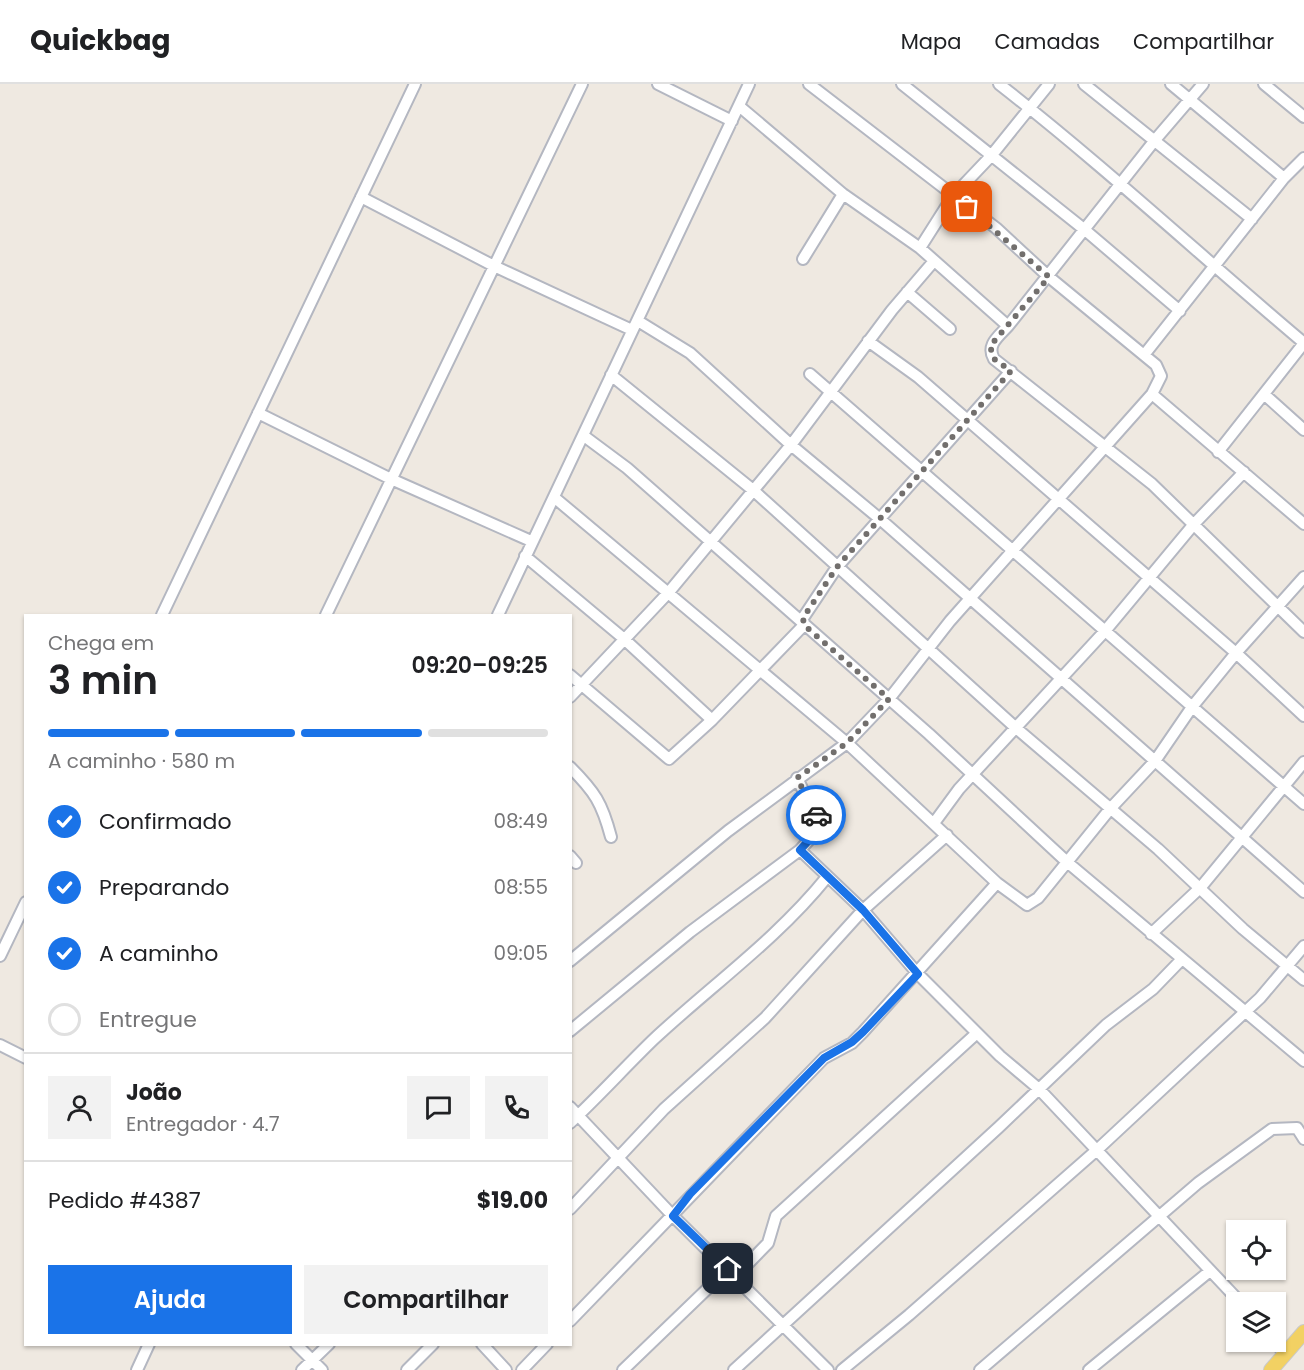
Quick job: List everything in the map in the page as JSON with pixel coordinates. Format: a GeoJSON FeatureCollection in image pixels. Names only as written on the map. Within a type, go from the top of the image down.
{"type":"FeatureCollection","features":[{"type":"Feature","properties":{"kind":"main road"},"geometry":{"type":"LineString","coordinates":[[1271,1370],[1304,1332]]}},
{"type":"Feature","properties":{"kind":"street"},"geometry":{"type":"LineString","coordinates":[[162,614],[415,84]]}},
{"type":"Feature","properties":{"kind":"street"},"geometry":{"type":"LineString","coordinates":[[326,614],[582,84]]}},
{"type":"Feature","properties":{"kind":"street"},"geometry":{"type":"LineString","coordinates":[[658,84],[732,121]]}},
{"type":"Feature","properties":{"kind":"street"},"geometry":{"type":"LineString","coordinates":[[500,614],[531,541],[555,498],[749,84]]}},
{"type":"Feature","properties":{"kind":"street"},"geometry":{"type":"LineString","coordinates":[[572,959],[663,882],[797,778],[847,743],[889,699],[970,598],[1159,384],[1160,370],[1049,277],[996,228],[809,84]]}},
{"type":"Feature","properties":{"kind":"street"},"geometry":{"type":"LineString","coordinates":[[902,84],[1085,230],[1180,310]]}},
{"type":"Feature","properties":{"kind":"street"},"geometry":{"type":"LineString","coordinates":[[999,84],[1179,233],[1304,343],[1218,452]]}},
{"type":"Feature","properties":{"kind":"street"},"geometry":{"type":"LineString","coordinates":[[920,248],[953,196],[991,156],[1049,84]]}},
{"type":"Feature","properties":{"kind":"street"},"geometry":{"type":"LineString","coordinates":[[1084,84],[1252,219]]}},
{"type":"Feature","properties":{"kind":"street"},"geometry":{"type":"LineString","coordinates":[[1172,84],[1284,178]]}},
{"type":"Feature","properties":{"kind":"street"},"geometry":{"type":"LineString","coordinates":[[1203,84],[1192,100],[1155,140],[1049,277],[993,343],[990,352],[994,359],[1152,484],[1278,604],[1304,632]]}},
{"type":"Feature","properties":{"kind":"street"},"geometry":{"type":"LineString","coordinates":[[1264,84],[1304,117]]}},
{"type":"Feature","properties":{"kind":"street"},"geometry":{"type":"LineString","coordinates":[[739,106],[843,194],[920,248],[1008,327]]}},
{"type":"Feature","properties":{"kind":"street"},"geometry":{"type":"LineString","coordinates":[[1144,355],[1284,178],[1304,158]]}},
{"type":"Feature","properties":{"kind":"street"},"geometry":{"type":"LineString","coordinates":[[803,259],[843,194]]}},
{"type":"Feature","properties":{"kind":"street"},"geometry":{"type":"LineString","coordinates":[[361,197],[494,266],[635,326],[690,353],[791,445],[880,519],[1304,892]]}},
{"type":"Feature","properties":{"kind":"street"},"geometry":{"type":"LineString","coordinates":[[572,695],[623,638],[669,592],[791,445],[868,341],[934,261]]}},
{"type":"Feature","properties":{"kind":"street"},"geometry":{"type":"LineString","coordinates":[[907,292],[950,329]]}},
{"type":"Feature","properties":{"kind":"street"},"geometry":{"type":"LineString","coordinates":[[868,341],[918,377],[1236,653],[1304,716]]}},
{"type":"Feature","properties":{"kind":"street"},"geometry":{"type":"LineString","coordinates":[[804,625],[803,618],[837,567],[922,474],[1011,371]]}},
{"type":"Feature","properties":{"kind":"street"},"geometry":{"type":"LineString","coordinates":[[810,374],[922,474],[1013,550],[1304,804]]}},
{"type":"Feature","properties":{"kind":"street"},"geometry":{"type":"LineString","coordinates":[[611,375],[753,490],[1016,728],[1201,887],[1243,929],[1304,980]]}},
{"type":"Feature","properties":{"kind":"street"},"geometry":{"type":"LineString","coordinates":[[1152,394],[1304,524]]}},
{"type":"Feature","properties":{"kind":"street"},"geometry":{"type":"LineString","coordinates":[[1264,394],[1304,430]]}},
{"type":"Feature","properties":{"kind":"street"},"geometry":{"type":"LineString","coordinates":[[258,413],[391,479],[531,541]]}},
{"type":"Feature","properties":{"kind":"street"},"geometry":{"type":"LineString","coordinates":[[584,436],[627,468],[889,699],[974,774],[1067,862],[1304,1061]]}},
{"type":"Feature","properties":{"kind":"street"},"geometry":{"type":"LineString","coordinates":[[934,823],[959,789],[1105,631],[1194,524],[1244,472]]}},
{"type":"Feature","properties":{"kind":"street"},"geometry":{"type":"LineString","coordinates":[[555,498],[847,743],[997,883],[1028,904],[1031,904],[1110,809],[1155,761],[1192,707],[1278,604],[1304,577]]}},
{"type":"Feature","properties":{"kind":"street"},"geometry":{"type":"LineString","coordinates":[[525,556],[623,638],[712,720]]}},
{"type":"Feature","properties":{"kind":"street"},"geometry":{"type":"LineString","coordinates":[[572,677],[669,759],[712,720],[804,625]]}},
{"type":"Feature","properties":{"kind":"street"},"geometry":{"type":"LineString","coordinates":[[1151,934],[1201,887],[1304,762]]}},
{"type":"Feature","properties":{"kind":"street"},"geometry":{"type":"LineString","coordinates":[[572,769],[590,787],[603,807],[611,837]]}},
{"type":"Feature","properties":{"kind":"street"},"geometry":{"type":"LineString","coordinates":[[572,1029],[690,932],[800,850],[820,825],[797,778]]}},
{"type":"Feature","properties":{"kind":"street"},"geometry":{"type":"LineString","coordinates":[[572,1207],[664,1109],[765,1018],[863,910],[947,835]]}},
{"type":"Feature","properties":{"kind":"street"},"geometry":{"type":"LineString","coordinates":[[800,850],[863,910],[918,974],[977,1033],[1039,1089],[1098,1149],[1230,1292]]}},
{"type":"Feature","properties":{"kind":"street"},"geometry":{"type":"LineString","coordinates":[[827,877],[804,905],[759,949],[655,1038],[573,1115],[620,1158],[673,1216],[828,1370]]}},
{"type":"Feature","properties":{"kind":"street"},"geometry":{"type":"LineString","coordinates":[[572,1319],[673,1216],[690,1194],[824,1058],[852,1042],[863,1032],[918,974],[997,883]]}},
{"type":"Feature","properties":{"kind":"street"},"geometry":{"type":"LineString","coordinates":[[0,956],[24,906]]}},
{"type":"Feature","properties":{"kind":"street"},"geometry":{"type":"LineString","coordinates":[[842,1370],[909,1315],[1098,1149],[1245,1011],[1304,946]]}},
{"type":"Feature","properties":{"kind":"street"},"geometry":{"type":"LineString","coordinates":[[734,1370],[1106,1025],[1153,989],[1182,959]]}},
{"type":"Feature","properties":{"kind":"street"},"geometry":{"type":"LineString","coordinates":[[623,1370],[768,1243],[776,1216],[977,1033]]}},
{"type":"Feature","properties":{"kind":"street"},"geometry":{"type":"LineString","coordinates":[[0,1045],[24,1057]]}},
{"type":"Feature","properties":{"kind":"street"},"geometry":{"type":"LineString","coordinates":[[980,1370],[1198,1183],[1272,1129],[1297,1128],[1304,1139]]}},
{"type":"Feature","properties":{"kind":"street"},"geometry":{"type":"LineString","coordinates":[[1089,1370],[1210,1271]]}},
{"type":"Feature","properties":{"kind":"street"},"geometry":{"type":"LineString","coordinates":[[136,1370],[148,1346]]}},
{"type":"Feature","properties":{"kind":"street"},"geometry":{"type":"LineString","coordinates":[[298,1346],[322,1370]]}},
{"type":"Feature","properties":{"kind":"street"},"geometry":{"type":"LineString","coordinates":[[302,1370],[327,1346]]}},
{"type":"Feature","properties":{"kind":"street"},"geometry":{"type":"LineString","coordinates":[[407,1370],[431,1346]]}},
{"type":"Feature","properties":{"kind":"street"},"geometry":{"type":"LineString","coordinates":[[484,1346],[506,1370]]}},
{"type":"Feature","properties":{"kind":"street"},"geometry":{"type":"LineString","coordinates":[[522,1370],[545,1346]]}},
{"type":"Feature","properties":{"kind":"way so far"},"geometry":{"type":"LineString","coordinates":[[816,815],[797,778],[847,743],[889,699],[804,625],[803,618],[837,567],[922,474],[1011,371],[994,359],[990,346],[1049,277],[996,228],[967,207]]}},
{"type":"Feature","properties":{"kind":"route"},"geometry":{"type":"LineString","coordinates":[[728,1269],[673,1216],[690,1194],[824,1058],[852,1042],[918,974],[863,910],[800,850],[819,829],[820,825],[816,815]]}}]}
